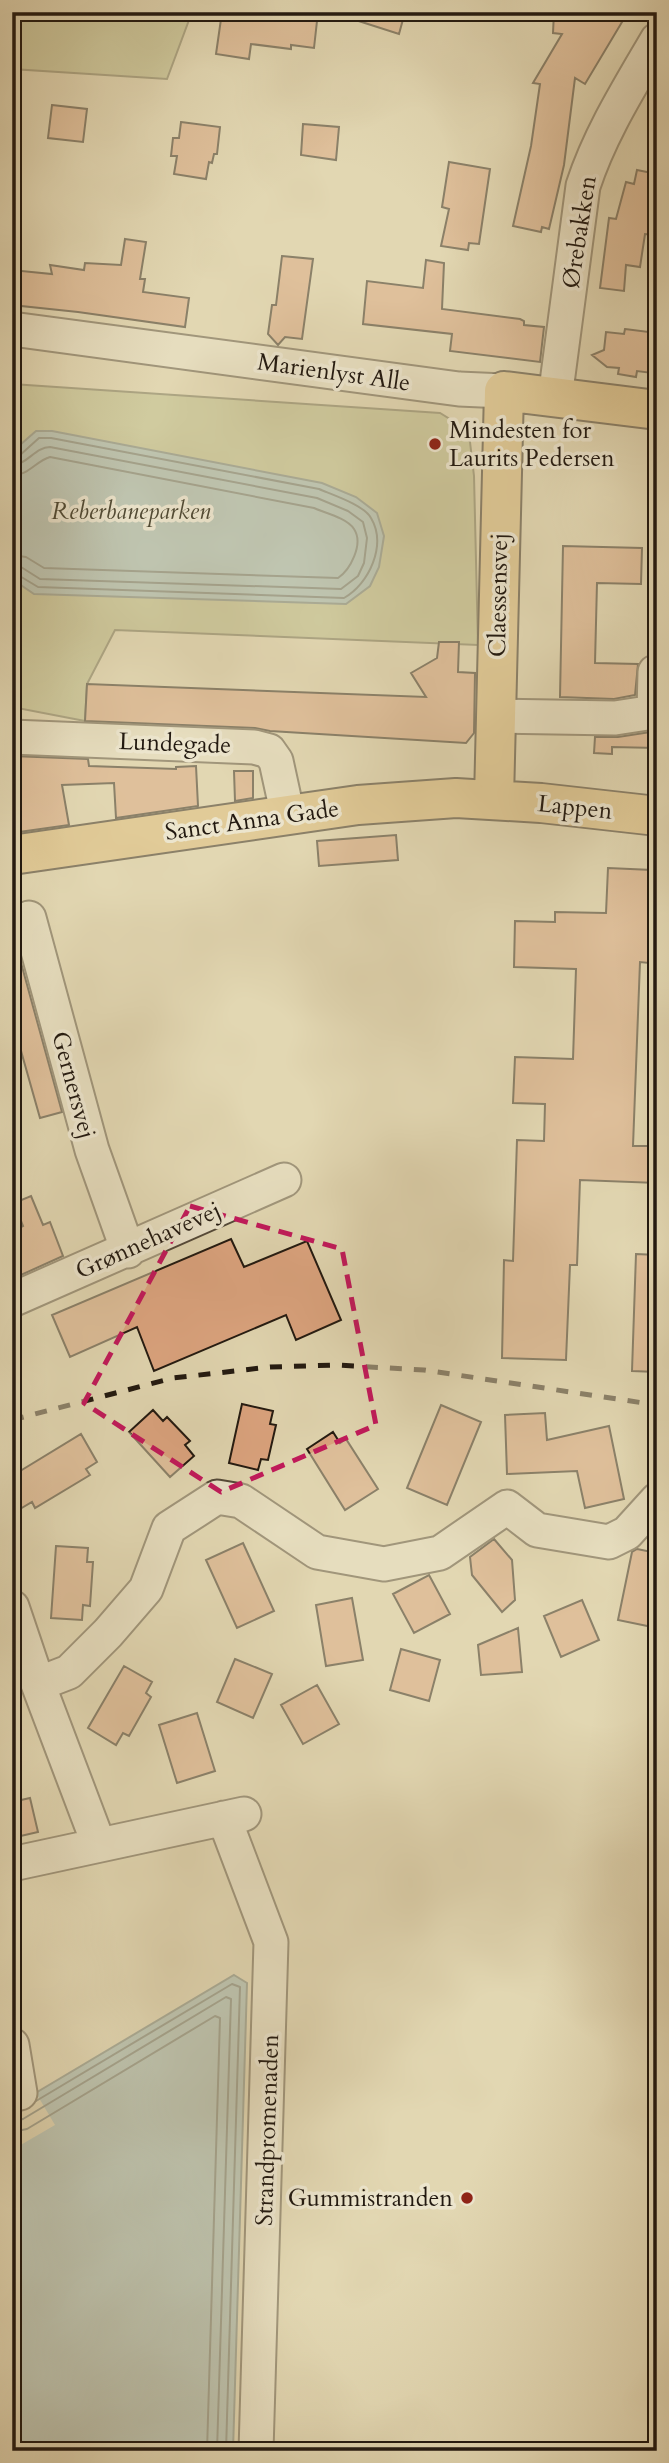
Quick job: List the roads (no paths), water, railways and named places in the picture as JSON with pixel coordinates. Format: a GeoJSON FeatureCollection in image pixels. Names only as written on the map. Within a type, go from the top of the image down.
{"type":"FeatureCollection","features":[{"type":"Feature","properties":{"kind":"main road","name":"Marienlyst Alle"},"geometry":{"type":"LineString","coordinates":[[504,391],[657,410]]}},
{"type":"Feature","properties":{"kind":"main road","name":"Claessensvej"},"geometry":{"type":"LineString","coordinates":[[494,799],[504,391]]}},
{"type":"Feature","properties":{"kind":"main road","name":"Sanct Anna Gade"},"geometry":{"type":"LineString","coordinates":[[12,855],[358,805],[456,798],[494,799]]}},
{"type":"Feature","properties":{"kind":"main road","name":"Lappen"},"geometry":{"type":"LineString","coordinates":[[494,799],[657,816]]}},
{"type":"Feature","properties":{"kind":"street","name":"Ørebakken"},"geometry":{"type":"LineString","coordinates":[[555,398],[583,186],[593,154],[606,128],[657,40]]}},
{"type":"Feature","properties":{"kind":"street","name":"Marienlyst Alle"},"geometry":{"type":"LineString","coordinates":[[12,329],[458,389],[504,391]]}},
{"type":"Feature","properties":{"kind":"street"},"geometry":{"type":"LineString","coordinates":[[496,716],[615,718],[654,712],[655,672]]}},
{"type":"Feature","properties":{"kind":"street","name":"Lundegade"},"geometry":{"type":"LineString","coordinates":[[12,737],[254,747],[269,751],[276,761],[288,816]]}},
{"type":"Feature","properties":{"kind":"street","name":"Gernersvej"},"geometry":{"type":"LineString","coordinates":[[29,918],[92,1150],[128,1251]]}},
{"type":"Feature","properties":{"kind":"street","name":"Grønnehavevej"},"geometry":{"type":"LineString","coordinates":[[12,1300],[284,1180]]}},
{"type":"Feature","properties":{"kind":"street"},"geometry":{"type":"LineString","coordinates":[[38,1684],[69,1672],[108,1633],[146,1589],[169,1528],[218,1497],[241,1502],[317,1552],[384,1564],[440,1553],[507,1507],[537,1530],[609,1542],[627,1533],[657,1500]]}},
{"type":"Feature","properties":{"kind":"street"},"geometry":{"type":"LineString","coordinates":[[14,1618],[99,1845]]}},
{"type":"Feature","properties":{"kind":"street","name":"Strandpromenaden"},"geometry":{"type":"LineString","coordinates":[[12,1864],[234,1816],[271,1942],[256,2451]]}},
{"type":"Feature","properties":{"kind":"street"},"geometry":{"type":"LineString","coordinates":[[12,2045],[20,2093]]}},
{"type":"Feature","properties":{"kind":"water"},"geometry":{"type":"Polygon","coordinates":[[[36,431],[52,431],[322,483],[356,497],[377,513],[384,536],[379,567],[370,586],[346,604],[34,594],[12,579],[12,452],[36,431]]]}},
{"type":"Feature","properties":{"kind":"water"},"geometry":{"type":"Polygon","coordinates":[[[234,1975],[247,1983],[233,2451],[12,2451],[12,2107],[234,1975]]]}},
{"type":"Feature","properties":{"kind":"railway"},"geometry":{"type":"LineString","coordinates":[[12,1420],[173,1378],[270,1367],[336,1365],[424,1370],[657,1405]]}},
{"type":"Feature","properties":{"kind":"place","name":"Mindesten for Laurits Pedersen"},"geometry":{"type":"Point","coordinates":[435,444]}},
{"type":"Feature","properties":{"kind":"place","name":"Gummistranden"},"geometry":{"type":"Point","coordinates":[467,2198]}},
{"type":"Feature","properties":{"kind":"park label","name":"Reberbaneparken"},"geometry":{"type":"Point","coordinates":[131,511]}}]}
